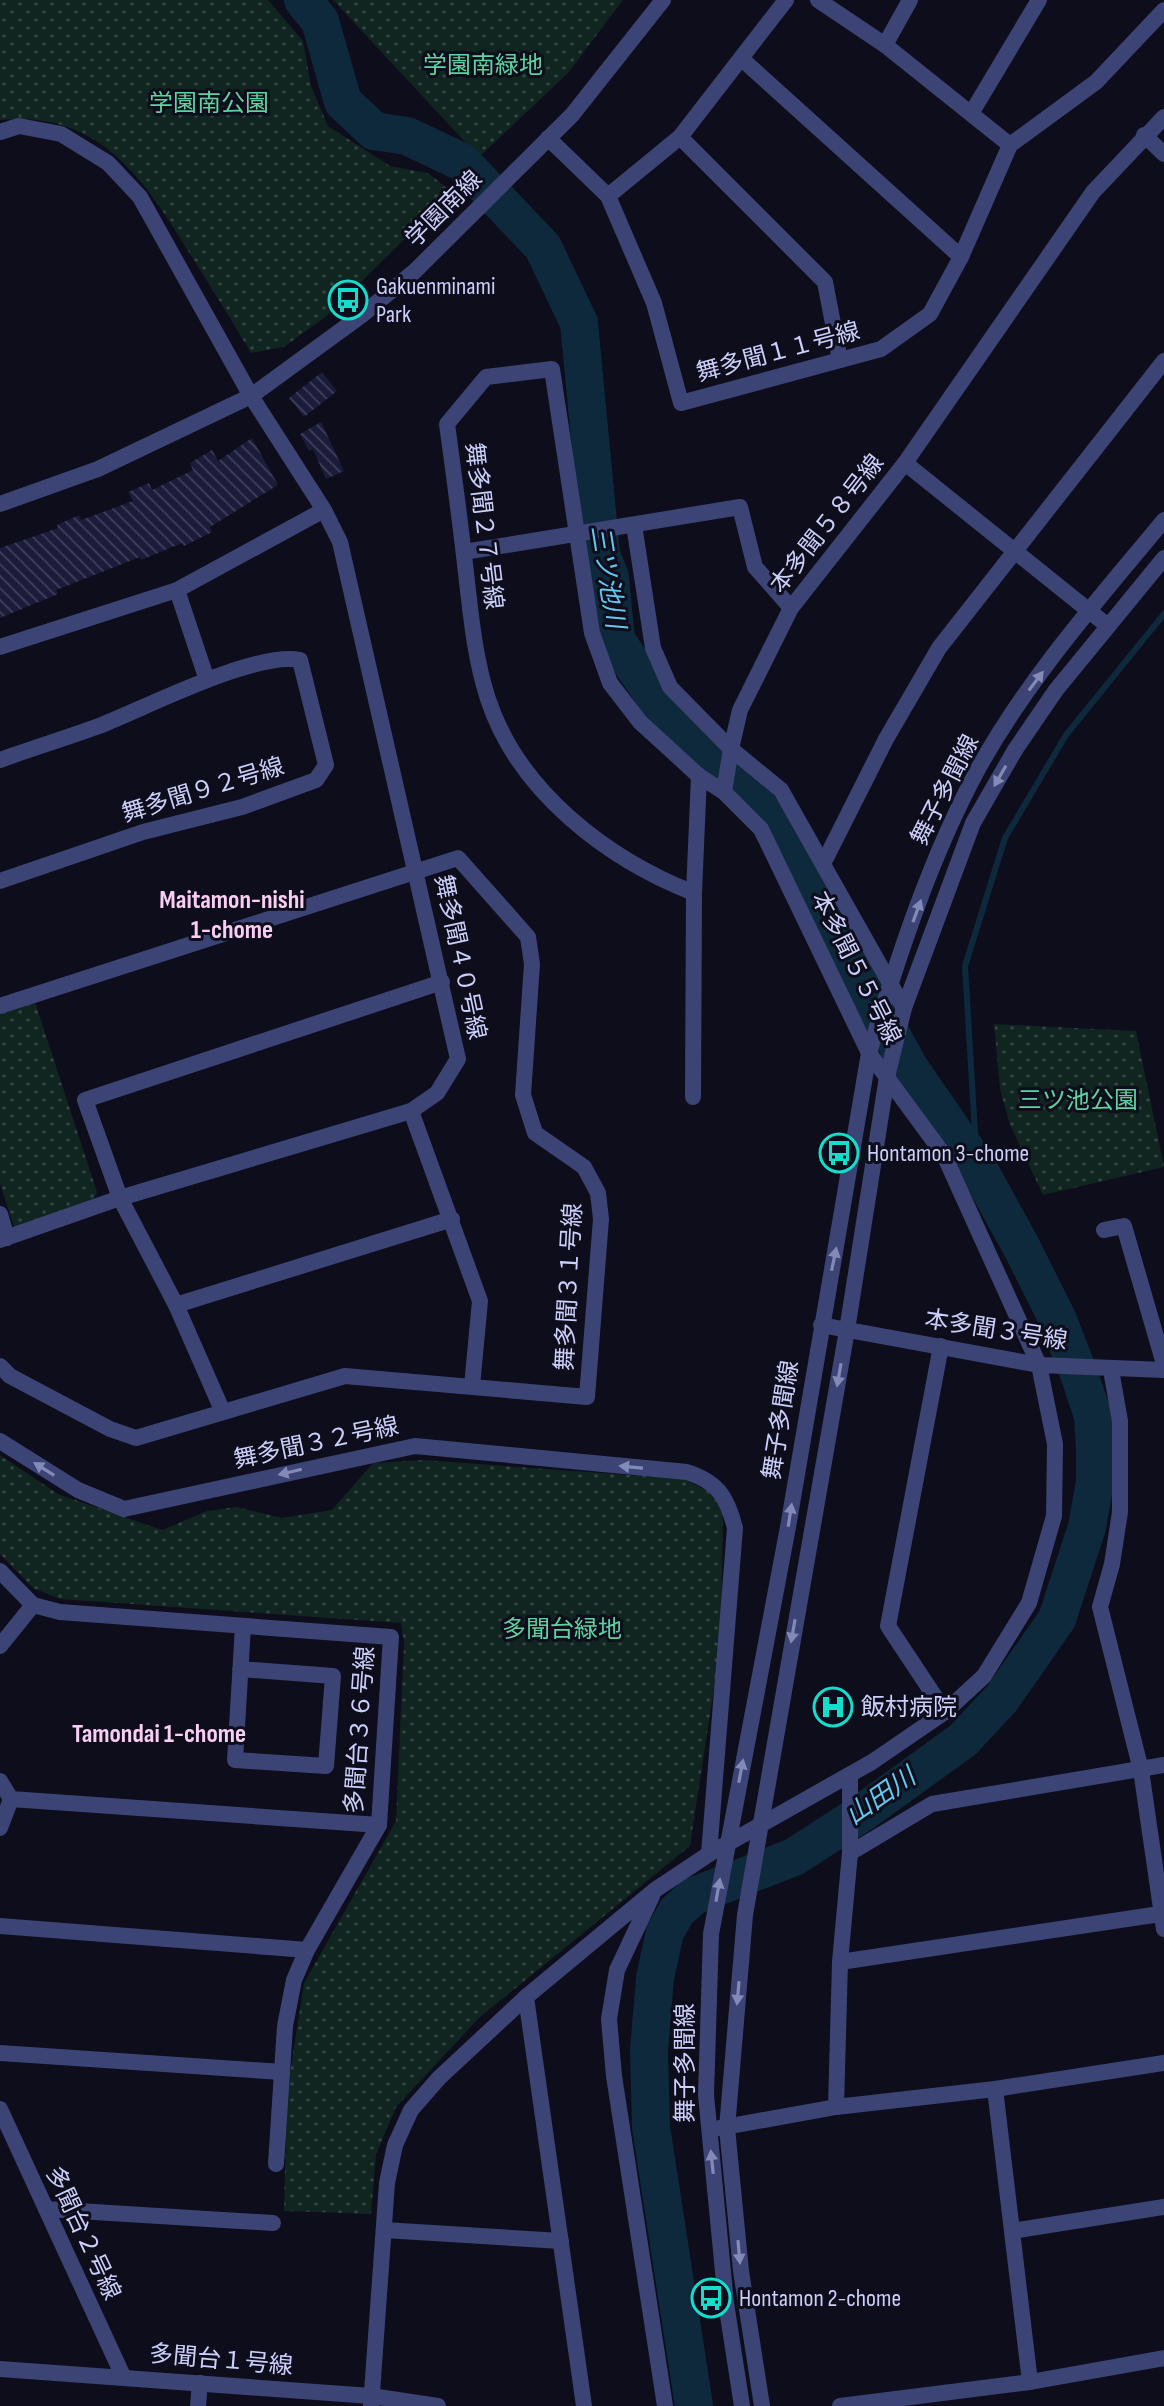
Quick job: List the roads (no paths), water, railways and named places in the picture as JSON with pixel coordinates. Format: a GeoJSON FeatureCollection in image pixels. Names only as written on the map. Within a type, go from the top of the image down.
{"type":"FeatureCollection","features":[{"type":"Feature","properties":{"kind":"street","name":"学園南線"},"geometry":{"type":"LineString","coordinates":[[0,504],[98,469],[251,396],[362,315],[415,271],[572,115],[663,0]]}},
{"type":"Feature","properties":{"kind":"street"},"geometry":{"type":"LineString","coordinates":[[608,196],[680,137],[743,60],[786,0]]}},
{"type":"Feature","properties":{"kind":"street"},"geometry":{"type":"LineString","coordinates":[[818,0],[885,45],[1010,145],[1096,82],[1164,10]]}},
{"type":"Feature","properties":{"kind":"street"},"geometry":{"type":"LineString","coordinates":[[885,45],[910,0]]}},
{"type":"Feature","properties":{"kind":"street"},"geometry":{"type":"LineString","coordinates":[[972,112],[1039,0]]}},
{"type":"Feature","properties":{"kind":"street"},"geometry":{"type":"LineString","coordinates":[[743,60],[961,257]]}},
{"type":"Feature","properties":{"kind":"street","name":"本多聞５８号線"},"geometry":{"type":"LineString","coordinates":[[731,749],[740,710],[791,608],[905,463],[1093,192],[1164,117]]}},
{"type":"Feature","properties":{"kind":"street","name":"舞多聞４０号線"},"geometry":{"type":"LineString","coordinates":[[0,132],[19,126],[61,134],[108,163],[140,197],[251,396],[324,510],[340,542],[458,1059],[437,1093],[411,1111],[120,1198],[3,1239]]}},
{"type":"Feature","properties":{"kind":"street"},"geometry":{"type":"LineString","coordinates":[[1144,135],[1164,154]]}},
{"type":"Feature","properties":{"kind":"street"},"geometry":{"type":"LineString","coordinates":[[680,137],[825,282],[840,360]]}},
{"type":"Feature","properties":{"kind":"street","name":"舞多聞１１号線"},"geometry":{"type":"LineString","coordinates":[[548,138],[608,196],[654,303],[681,403],[881,349],[930,314],[961,257],[1010,145]]}},
{"type":"Feature","properties":{"kind":"street"},"geometry":{"type":"LineString","coordinates":[[824,862],[886,739],[939,648],[1164,361]]}},
{"type":"Feature","properties":{"kind":"street","name":"舞多聞２７号線"},"geometry":{"type":"LineString","coordinates":[[694,893],[617,856],[576,823],[539,785],[508,740],[489,701],[475,652],[447,424],[486,377],[552,369],[592,633],[610,683],[640,722],[699,776]]}},
{"type":"Feature","properties":{"kind":"street"},"geometry":{"type":"LineString","coordinates":[[905,463],[1108,626]]}},
{"type":"Feature","properties":{"kind":"street"},"geometry":{"type":"LineString","coordinates":[[464,552],[740,507],[755,567],[791,608]]}},
{"type":"Feature","properties":{"kind":"street"},"geometry":{"type":"LineString","coordinates":[[0,647],[177,590],[324,510]]}},
{"type":"Feature","properties":{"kind":"street","name":"舞子多聞線"},"geometry":{"type":"LineString","coordinates":[[742,2406],[726,2303],[708,2129],[706,2023],[711,1934],[788,1527],[869,1053],[890,984],[939,851],[979,768],[1020,702],[1164,520]]}},
{"type":"Feature","properties":{"kind":"street"},"geometry":{"type":"LineString","coordinates":[[634,525],[653,648],[670,687],[731,749],[781,790],[904,1008]]}},
{"type":"Feature","properties":{"kind":"street","name":"舞子多聞線"},"geometry":{"type":"LineString","coordinates":[[762,2406],[741,2271],[727,2128],[745,1915],[847,1330],[887,1077],[904,1008],[973,823],[1015,750],[1056,690],[1164,558]]}},
{"type":"Feature","properties":{"kind":"street"},"geometry":{"type":"LineString","coordinates":[[177,590],[207,680]]}},
{"type":"Feature","properties":{"kind":"street","name":"舞多聞９２号線"},"geometry":{"type":"LineString","coordinates":[[0,760],[99,726],[207,680],[286,657],[300,660],[326,765],[316,780],[242,807],[143,832],[0,881]]}},
{"type":"Feature","properties":{"kind":"street"},"geometry":{"type":"LineString","coordinates":[[724,792],[731,749]]}},
{"type":"Feature","properties":{"kind":"street"},"geometry":{"type":"LineString","coordinates":[[693,1097],[694,893],[699,776]]}},
{"type":"Feature","properties":{"kind":"street","name":"本多聞５５号線"},"geometry":{"type":"LineString","coordinates":[[371,2401],[384,2230],[395,2145],[411,2110],[439,2078],[526,1997],[655,1890],[709,1854],[850,1776],[945,1712],[984,1676],[1029,1603],[1054,1516],[1055,1444],[1039,1365],[944,1155],[869,1053],[761,829],[724,792],[699,776]]}},
{"type":"Feature","properties":{"kind":"street","name":"舞多聞３１号線"},"geometry":{"type":"LineString","coordinates":[[0,1366],[35,1390],[110,1429],[136,1438],[345,1376],[587,1397],[601,1219],[598,1193],[584,1167],[535,1133],[523,1095],[532,964],[528,937],[458,858],[417,873]]}},
{"type":"Feature","properties":{"kind":"street"},"geometry":{"type":"LineString","coordinates":[[0,1006],[417,873]]}},
{"type":"Feature","properties":{"kind":"street"},"geometry":{"type":"LineString","coordinates":[[223,1412],[176,1305],[120,1198],[85,1100],[442,982]]}},
{"type":"Feature","properties":{"kind":"street"},"geometry":{"type":"LineString","coordinates":[[411,1111],[480,1301],[472,1386]]}},
{"type":"Feature","properties":{"kind":"street"},"geometry":{"type":"LineString","coordinates":[[0,1214],[3,1239]]}},
{"type":"Feature","properties":{"kind":"street"},"geometry":{"type":"LineString","coordinates":[[176,1305],[452,1219]]}},
{"type":"Feature","properties":{"kind":"street"},"geometry":{"type":"LineString","coordinates":[[1104,1230],[1131,1224],[1164,1367]]}},
{"type":"Feature","properties":{"kind":"street","name":"本多聞３号線"},"geometry":{"type":"LineString","coordinates":[[821,1325],[1039,1365],[1111,1370],[1164,1367]]}},
{"type":"Feature","properties":{"kind":"street"},"geometry":{"type":"LineString","coordinates":[[941,1346],[888,1626],[945,1712]]}},
{"type":"Feature","properties":{"kind":"street"},"geometry":{"type":"LineString","coordinates":[[840,1962],[1162,1922],[1141,1770],[1100,1607],[1112,1564],[1120,1512],[1120,1421],[1111,1370]]}},
{"type":"Feature","properties":{"kind":"street","name":"舞多聞３２号線"},"geometry":{"type":"LineString","coordinates":[[0,1441],[78,1490],[124,1509],[415,1446],[687,1472],[707,1478],[728,1498],[735,1528],[709,1854]]}},
{"type":"Feature","properties":{"kind":"street"},"geometry":{"type":"LineString","coordinates":[[0,1571],[33,1605],[0,1646]]}},
{"type":"Feature","properties":{"kind":"street","name":"多聞台３６号線"},"geometry":{"type":"LineString","coordinates":[[33,1605],[60,1612],[391,1637],[379,1825],[307,1950],[294,1980],[285,2026],[276,2164]]}},
{"type":"Feature","properties":{"kind":"street"},"geometry":{"type":"LineString","coordinates":[[240,1669],[333,1676],[326,1766],[235,1760],[240,1669],[243,1626]]}},
{"type":"Feature","properties":{"kind":"street"},"geometry":{"type":"LineString","coordinates":[[850,1853],[932,1804],[1164,1765]]}},
{"type":"Feature","properties":{"kind":"street"},"geometry":{"type":"LineString","coordinates":[[836,2107],[840,1962],[850,1853],[850,1776]]}},
{"type":"Feature","properties":{"kind":"street"},"geometry":{"type":"LineString","coordinates":[[0,1781],[11,1799]]}},
{"type":"Feature","properties":{"kind":"street"},"geometry":{"type":"LineString","coordinates":[[11,1799],[379,1825]]}},
{"type":"Feature","properties":{"kind":"street"},"geometry":{"type":"LineString","coordinates":[[0,1828],[11,1799]]}},
{"type":"Feature","properties":{"kind":"street"},"geometry":{"type":"LineString","coordinates":[[655,1890],[617,1970],[609,2019],[614,2076],[665,2406]]}},
{"type":"Feature","properties":{"kind":"street"},"geometry":{"type":"LineString","coordinates":[[0,1926],[307,1950]]}},
{"type":"Feature","properties":{"kind":"street"},"geometry":{"type":"LineString","coordinates":[[526,1997],[584,2406]]}},
{"type":"Feature","properties":{"kind":"street"},"geometry":{"type":"LineString","coordinates":[[0,2053],[282,2072]]}},
{"type":"Feature","properties":{"kind":"street"},"geometry":{"type":"LineString","coordinates":[[708,2129],[836,2107],[995,2089],[1164,2063]]}},
{"type":"Feature","properties":{"kind":"street"},"geometry":{"type":"LineString","coordinates":[[995,2089],[1030,2382]]}},
{"type":"Feature","properties":{"kind":"street","name":"多聞台２号線"},"geometry":{"type":"LineString","coordinates":[[0,2109],[123,2376]]}},
{"type":"Feature","properties":{"kind":"street"},"geometry":{"type":"LineString","coordinates":[[1012,2231],[1164,2207]]}},
{"type":"Feature","properties":{"kind":"street"},"geometry":{"type":"LineString","coordinates":[[46,2209],[273,2223]]}},
{"type":"Feature","properties":{"kind":"street"},"geometry":{"type":"LineString","coordinates":[[384,2230],[561,2241]]}},
{"type":"Feature","properties":{"kind":"street"},"geometry":{"type":"LineString","coordinates":[[840,2406],[1030,2382],[1164,2358]]}},
{"type":"Feature","properties":{"kind":"street","name":"多聞台１号線"},"geometry":{"type":"LineString","coordinates":[[0,2369],[123,2376],[438,2406]]}},
{"type":"Feature","properties":{"kind":"street"},"geometry":{"type":"LineString","coordinates":[[198,2406],[200,2383]]}},
{"type":"Feature","properties":{"kind":"waterway","name":"山田川"},"geometry":{"type":"LineString","coordinates":[[303,0],[320,21],[343,102],[374,131],[407,136],[462,162],[543,247],[579,323],[601,554],[610,577],[616,640],[673,724],[746,787],[808,882],[909,1067],[977,1166],[1022,1248],[1058,1320],[1093,1416],[1095,1482],[1087,1527],[1057,1619],[1002,1698],[963,1740],[862,1813],[794,1857],[694,1896],[677,1911],[665,1932],[655,1978],[649,2050],[651,2127],[694,2406]]}},
{"type":"Feature","properties":{"kind":"waterway"},"geometry":{"type":"LineString","coordinates":[[977,1166],[965,966],[1005,838],[1066,735],[1164,614]]}},
{"type":"Feature","properties":{"kind":"place","name":"Gakuenminami Park"},"geometry":{"type":"Point","coordinates":[348,300]}},
{"type":"Feature","properties":{"kind":"place","name":"Hontamon 3-chome"},"geometry":{"type":"Point","coordinates":[839,1153]}},
{"type":"Feature","properties":{"kind":"place","name":"飯村病院"},"geometry":{"type":"Point","coordinates":[833,1707]}},
{"type":"Feature","properties":{"kind":"place","name":"Hontamon 2-chome"},"geometry":{"type":"Point","coordinates":[711,2298]}},
{"type":"Feature","properties":{"kind":"district","name":"Maitamon-nishi 1-chome"},"geometry":{"type":"Point","coordinates":[232,915]}},
{"type":"Feature","properties":{"kind":"district","name":"Tamondai 1-chome"},"geometry":{"type":"Point","coordinates":[159,1734]}},
{"type":"Feature","properties":{"kind":"park label","name":"学園南緑地"},"geometry":{"type":"Point","coordinates":[483,65]}},
{"type":"Feature","properties":{"kind":"park label","name":"学園南公園"},"geometry":{"type":"Point","coordinates":[209,103]}},
{"type":"Feature","properties":{"kind":"park label","name":"三ツ池公園"},"geometry":{"type":"Point","coordinates":[1078,1100]}},
{"type":"Feature","properties":{"kind":"park label","name":"多聞台緑地"},"geometry":{"type":"Point","coordinates":[562,1629]}},
{"type":"Feature","properties":{"kind":"water label","name":"三ツ池川"},"geometry":{"type":"Point","coordinates":[607,577]}}]}
